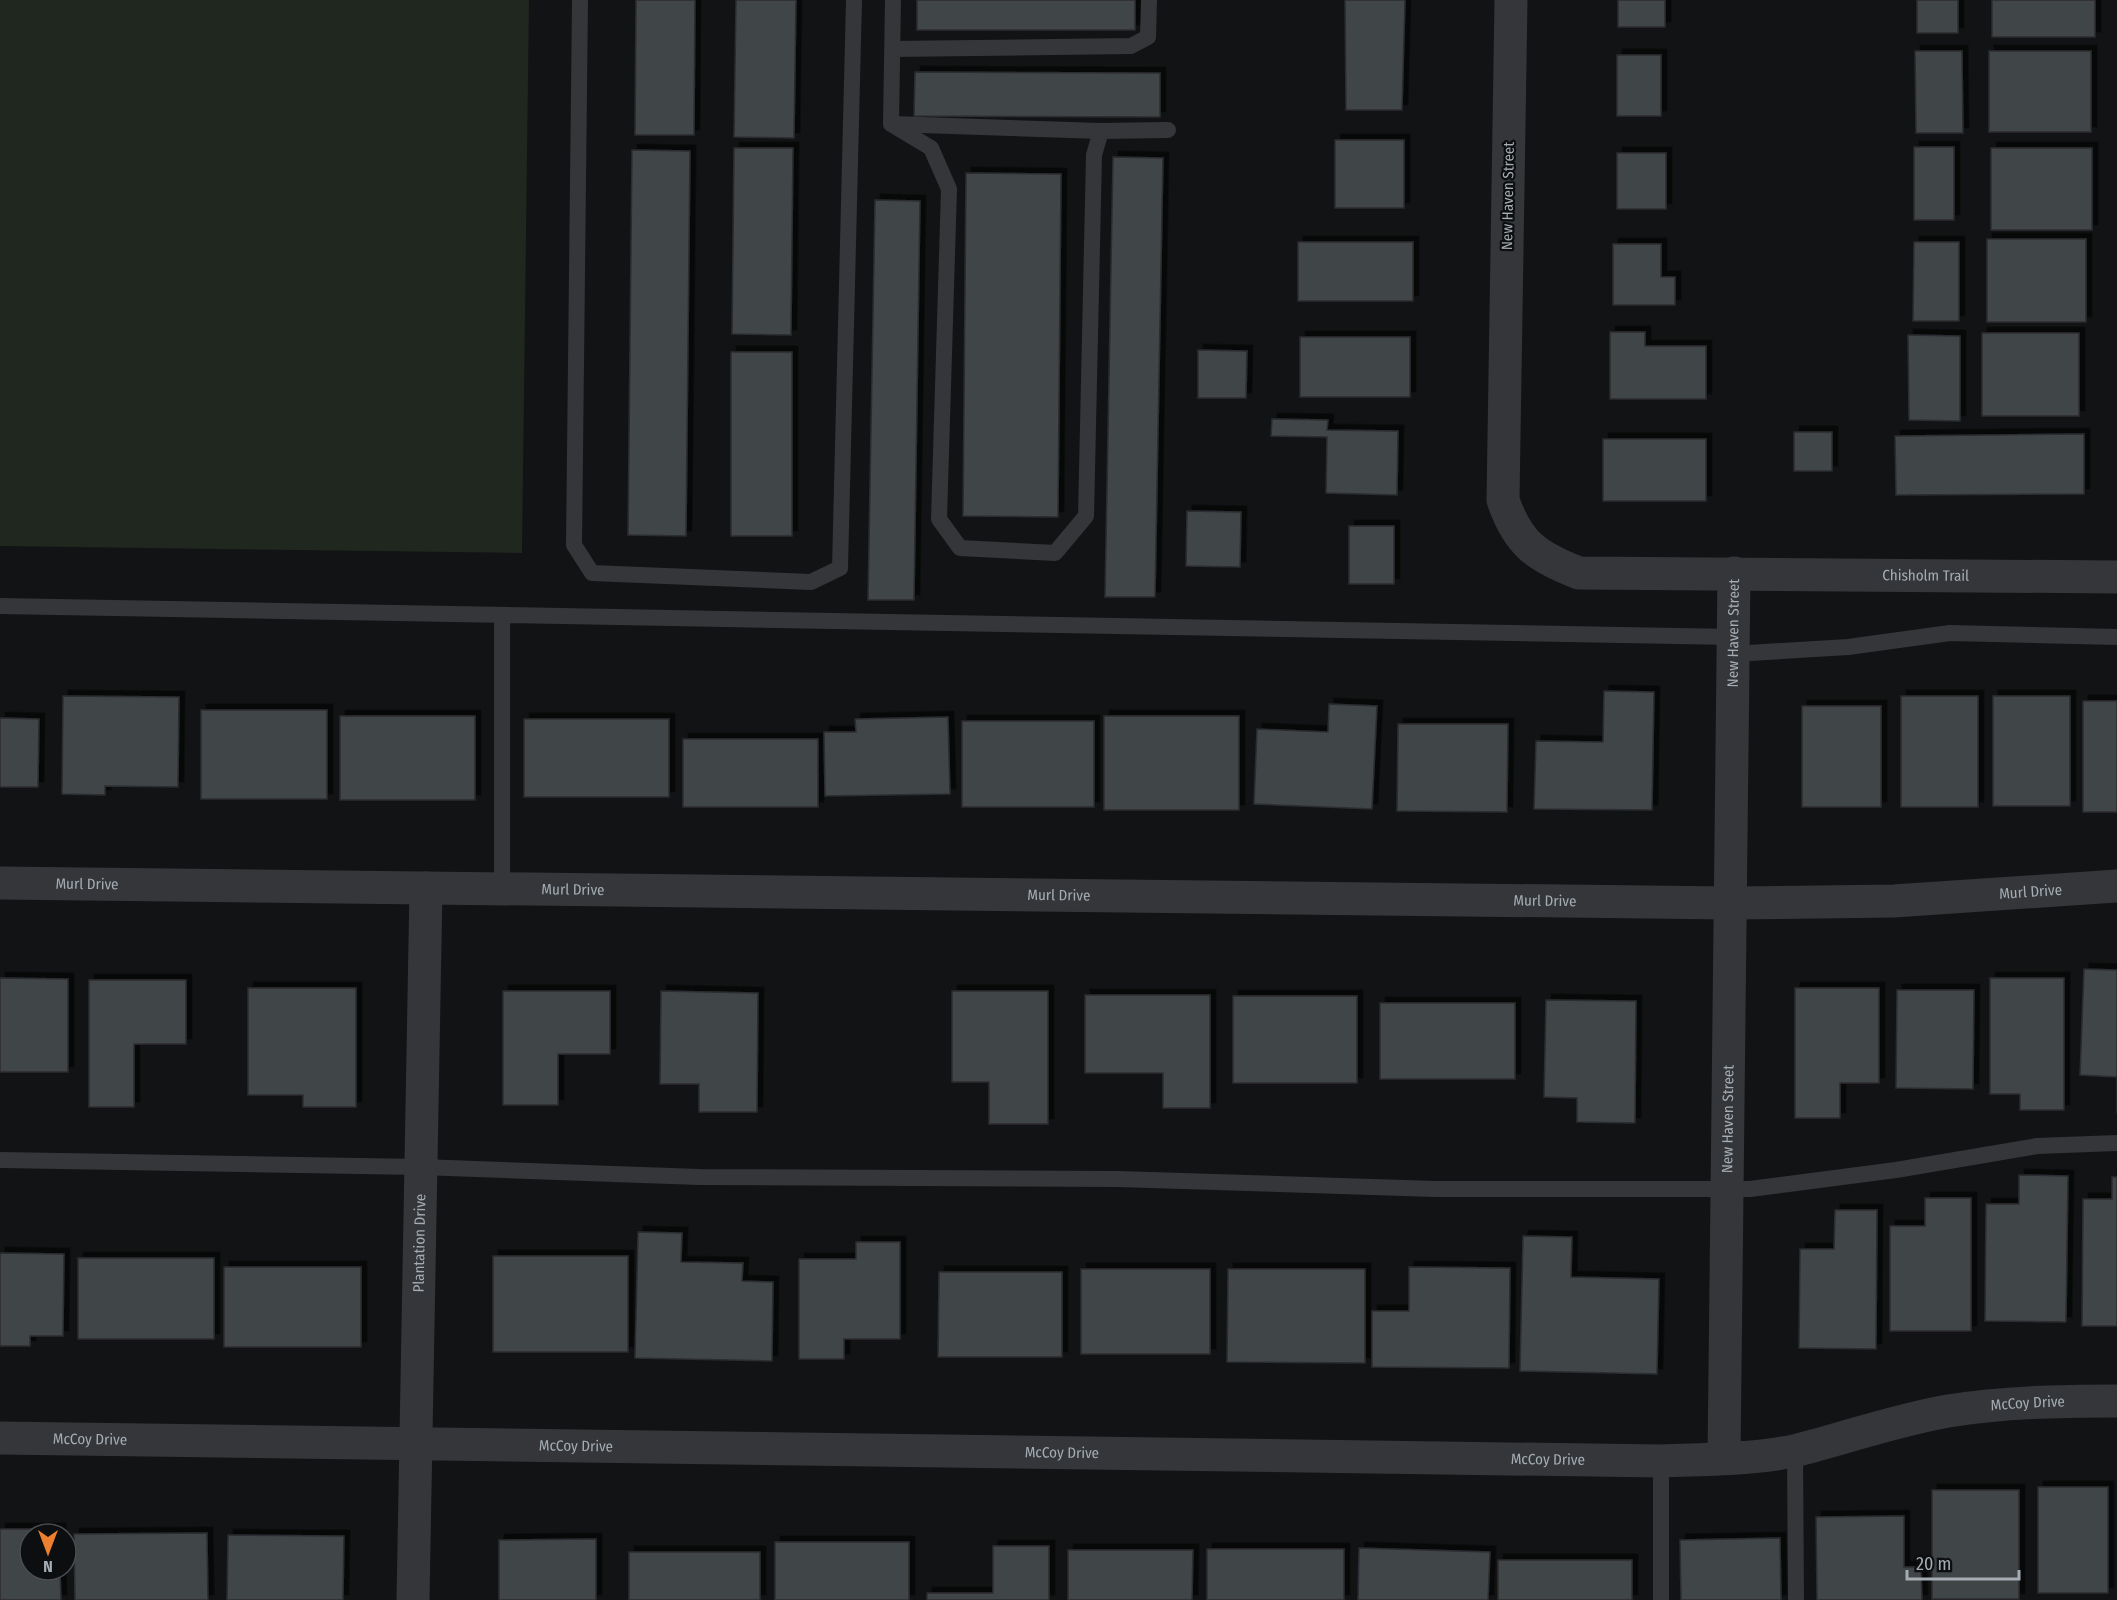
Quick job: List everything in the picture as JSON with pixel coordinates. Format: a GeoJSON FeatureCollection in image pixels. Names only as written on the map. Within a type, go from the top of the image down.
{"type":"FeatureCollection","features":[{"type":"Feature","properties":{"kind":"street","name":"New Haven Street"},"geometry":{"type":"LineString","coordinates":[[1511,0],[1503,500],[1510,520],[1522,539],[1545,560],[1579,573],[1734,573],[1724,1458]]}},
{"type":"Feature","properties":{"kind":"street","name":"Chisholm Trail"},"geometry":{"type":"LineString","coordinates":[[1734,573],[2117,577]]}},
{"type":"Feature","properties":{"kind":"street","name":"Murl Drive"},"geometry":{"type":"LineString","coordinates":[[0,883],[1730,903],[1894,901],[2117,886]]}},
{"type":"Feature","properties":{"kind":"street","name":"Plantation Drive"},"geometry":{"type":"LineString","coordinates":[[413,1600],[426,888]]}},
{"type":"Feature","properties":{"kind":"street","name":"McCoy Drive"},"geometry":{"type":"LineString","coordinates":[[0,1437],[1661,1461],[1724,1458],[1795,1450],[1871,1428],[1946,1411],[2005,1403],[2117,1401]]}},
{"type":"Feature","properties":{"kind":"lane"},"geometry":{"type":"LineString","coordinates":[[580,0],[574,545],[592,573],[811,582],[840,568],[854,0]]}},
{"type":"Feature","properties":{"kind":"lane"},"geometry":{"type":"LineString","coordinates":[[891,124],[893,0]]}},
{"type":"Feature","properties":{"kind":"lane"},"geometry":{"type":"LineString","coordinates":[[892,49],[1131,46],[1148,37],[1149,0]]}},
{"type":"Feature","properties":{"kind":"lane"},"geometry":{"type":"LineString","coordinates":[[891,124],[1101,131],[1168,130]]}},
{"type":"Feature","properties":{"kind":"lane"},"geometry":{"type":"LineString","coordinates":[[891,124],[931,148],[949,189],[939,519],[960,548],[1055,553],[1086,516],[1094,155],[1101,131]]}},
{"type":"Feature","properties":{"kind":"lane"},"geometry":{"type":"LineString","coordinates":[[0,606],[502,615],[1848,647],[1950,633],[2117,637]]}},
{"type":"Feature","properties":{"kind":"lane"},"geometry":{"type":"LineString","coordinates":[[502,615],[502,888]]}},
{"type":"Feature","properties":{"kind":"lane"},"geometry":{"type":"LineString","coordinates":[[0,1160],[421,1167],[699,1177],[1118,1179],[1435,1189],[1750,1189],[1851,1177],[2037,1146],[2117,1143]]}},
{"type":"Feature","properties":{"kind":"lane"},"geometry":{"type":"LineString","coordinates":[[1795,1450],[1796,1600]]}},
{"type":"Feature","properties":{"kind":"lane"},"geometry":{"type":"LineString","coordinates":[[1661,1461],[1661,1600]]}},
{"type":"Feature","properties":{"kind":"shaded area"},"geometry":{"type":"Polygon","coordinates":[[[0,0],[529,0],[522,553],[0,546],[0,0]]]}},
{"type":"Feature","properties":{"kind":"building"},"geometry":{"type":"Polygon","coordinates":[[[636,0],[695,0],[694,135],[635,135],[636,0]]]}},
{"type":"Feature","properties":{"kind":"building"},"geometry":{"type":"Polygon","coordinates":[[[736,0],[796,0],[794,138],[734,137],[736,0]]]}},
{"type":"Feature","properties":{"kind":"building"},"geometry":{"type":"Polygon","coordinates":[[[917,0],[1135,0],[1135,30],[917,30],[917,0]]]}},
{"type":"Feature","properties":{"kind":"building"},"geometry":{"type":"Polygon","coordinates":[[[1345,0],[1405,0],[1402,110],[1346,110],[1345,0]]]}},
{"type":"Feature","properties":{"kind":"building"},"geometry":{"type":"Polygon","coordinates":[[[1618,0],[1665,0],[1665,27],[1618,27],[1618,0]]]}},
{"type":"Feature","properties":{"kind":"building"},"geometry":{"type":"Polygon","coordinates":[[[1917,0],[1958,0],[1958,33],[1917,33],[1917,0]]]}},
{"type":"Feature","properties":{"kind":"building"},"geometry":{"type":"Polygon","coordinates":[[[1992,0],[2095,0],[2095,37],[1992,37],[1992,0]]]}},
{"type":"Feature","properties":{"kind":"building"},"geometry":{"type":"Polygon","coordinates":[[[1915,51],[1962,51],[1963,133],[1916,133],[1915,51]]]}},
{"type":"Feature","properties":{"kind":"building"},"geometry":{"type":"Polygon","coordinates":[[[1989,51],[2091,51],[2091,132],[1989,132],[1989,51]]]}},
{"type":"Feature","properties":{"kind":"building"},"geometry":{"type":"Polygon","coordinates":[[[1617,55],[1661,55],[1661,116],[1617,116],[1617,55]]]}},
{"type":"Feature","properties":{"kind":"building"},"geometry":{"type":"Polygon","coordinates":[[[915,72],[1160,73],[1160,117],[914,116],[915,72]]]}},
{"type":"Feature","properties":{"kind":"building"},"geometry":{"type":"Polygon","coordinates":[[[1335,140],[1404,140],[1404,208],[1335,208],[1335,140]]]}},
{"type":"Feature","properties":{"kind":"building"},"geometry":{"type":"Polygon","coordinates":[[[1914,147],[1954,147],[1954,220],[1914,220],[1914,147]]]}},
{"type":"Feature","properties":{"kind":"building"},"geometry":{"type":"Polygon","coordinates":[[[734,148],[793,148],[791,335],[732,334],[734,148]]]}},
{"type":"Feature","properties":{"kind":"building"},"geometry":{"type":"Polygon","coordinates":[[[1991,148],[2092,148],[2092,230],[1991,230],[1991,148]]]}},
{"type":"Feature","properties":{"kind":"building"},"geometry":{"type":"Polygon","coordinates":[[[632,150],[690,151],[686,536],[628,535],[632,150]]]}},
{"type":"Feature","properties":{"kind":"building"},"geometry":{"type":"Polygon","coordinates":[[[1617,153],[1666,153],[1666,209],[1617,209],[1617,153]]]}},
{"type":"Feature","properties":{"kind":"building"},"geometry":{"type":"Polygon","coordinates":[[[1113,157],[1163,158],[1155,597],[1105,597],[1113,157]]]}},
{"type":"Feature","properties":{"kind":"building"},"geometry":{"type":"Polygon","coordinates":[[[966,173],[1061,174],[1058,517],[963,516],[966,173]]]}},
{"type":"Feature","properties":{"kind":"building"},"geometry":{"type":"Polygon","coordinates":[[[875,200],[920,201],[914,600],[868,600],[875,200]]]}},
{"type":"Feature","properties":{"kind":"building"},"geometry":{"type":"Polygon","coordinates":[[[1987,239],[2086,239],[2086,322],[1987,322],[1987,239]]]}},
{"type":"Feature","properties":{"kind":"building"},"geometry":{"type":"Polygon","coordinates":[[[1298,242],[1413,242],[1413,301],[1298,301],[1298,242]]]}},
{"type":"Feature","properties":{"kind":"building"},"geometry":{"type":"Polygon","coordinates":[[[1914,242],[1959,242],[1959,321],[1913,321],[1914,242]]]}},
{"type":"Feature","properties":{"kind":"building"},"geometry":{"type":"Polygon","coordinates":[[[1613,244],[1661,244],[1661,277],[1675,277],[1675,305],[1613,305],[1613,244]]]}},
{"type":"Feature","properties":{"kind":"building"},"geometry":{"type":"Polygon","coordinates":[[[1610,332],[1645,332],[1645,346],[1706,346],[1706,399],[1610,399],[1610,332]]]}},
{"type":"Feature","properties":{"kind":"building"},"geometry":{"type":"Polygon","coordinates":[[[1982,333],[2079,333],[2079,416],[1982,416],[1982,333]]]}},
{"type":"Feature","properties":{"kind":"building"},"geometry":{"type":"Polygon","coordinates":[[[1908,335],[1960,336],[1960,421],[1909,420],[1908,335]]]}},
{"type":"Feature","properties":{"kind":"building"},"geometry":{"type":"Polygon","coordinates":[[[1300,337],[1410,337],[1410,397],[1300,397],[1300,337]]]}},
{"type":"Feature","properties":{"kind":"building"},"geometry":{"type":"Polygon","coordinates":[[[1198,350],[1247,351],[1246,398],[1198,398],[1198,350]]]}},
{"type":"Feature","properties":{"kind":"building"},"geometry":{"type":"Polygon","coordinates":[[[731,352],[792,352],[792,536],[731,536],[731,352]]]}},
{"type":"Feature","properties":{"kind":"building"},"geometry":{"type":"Polygon","coordinates":[[[1272,419],[1328,420],[1327,430],[1398,431],[1397,495],[1326,493],[1327,437],[1271,436],[1272,419]]]}},
{"type":"Feature","properties":{"kind":"building"},"geometry":{"type":"Polygon","coordinates":[[[1794,432],[1832,432],[1832,471],[1794,471],[1794,432]]]}},
{"type":"Feature","properties":{"kind":"building"},"geometry":{"type":"Polygon","coordinates":[[[2084,434],[2084,494],[1896,495],[1895,436],[2084,434]]]}},
{"type":"Feature","properties":{"kind":"building"},"geometry":{"type":"Polygon","coordinates":[[[1603,439],[1706,439],[1706,501],[1603,501],[1603,439]]]}},
{"type":"Feature","properties":{"kind":"building"},"geometry":{"type":"Polygon","coordinates":[[[1187,511],[1241,512],[1240,567],[1186,566],[1187,511]]]}},
{"type":"Feature","properties":{"kind":"building"},"geometry":{"type":"Polygon","coordinates":[[[1349,526],[1394,526],[1394,584],[1349,584],[1349,526]]]}},
{"type":"Feature","properties":{"kind":"building"},"geometry":{"type":"Polygon","coordinates":[[[1604,691],[1654,692],[1652,810],[1534,809],[1536,741],[1603,742],[1604,691]]]}},
{"type":"Feature","properties":{"kind":"building"},"geometry":{"type":"Polygon","coordinates":[[[63,696],[179,697],[178,787],[105,786],[105,795],[62,794],[63,696]]]}},
{"type":"Feature","properties":{"kind":"building"},"geometry":{"type":"Polygon","coordinates":[[[1901,696],[1978,696],[1978,807],[1901,807],[1901,696]]]}},
{"type":"Feature","properties":{"kind":"building"},"geometry":{"type":"Polygon","coordinates":[[[1993,696],[2070,696],[2070,806],[1993,806],[1993,696]]]}},
{"type":"Feature","properties":{"kind":"building"},"geometry":{"type":"Polygon","coordinates":[[[2083,701],[2117,701],[2117,812],[2083,812],[2083,701]]]}},
{"type":"Feature","properties":{"kind":"building"},"geometry":{"type":"Polygon","coordinates":[[[1329,704],[1377,706],[1372,809],[1254,804],[1257,729],[1328,732],[1329,704]]]}},
{"type":"Feature","properties":{"kind":"building"},"geometry":{"type":"Polygon","coordinates":[[[1802,706],[1881,706],[1881,807],[1802,807],[1802,706]]]}},
{"type":"Feature","properties":{"kind":"building"},"geometry":{"type":"Polygon","coordinates":[[[201,710],[327,710],[327,799],[201,799],[201,710]]]}},
{"type":"Feature","properties":{"kind":"building"},"geometry":{"type":"Polygon","coordinates":[[[340,716],[475,716],[475,800],[340,800],[340,716]]]}},
{"type":"Feature","properties":{"kind":"building"},"geometry":{"type":"Polygon","coordinates":[[[1104,716],[1239,716],[1239,810],[1104,810],[1104,716]]]}},
{"type":"Feature","properties":{"kind":"building"},"geometry":{"type":"Polygon","coordinates":[[[948,717],[950,794],[825,796],[824,732],[856,732],[855,719],[948,717]]]}},
{"type":"Feature","properties":{"kind":"building"},"geometry":{"type":"Polygon","coordinates":[[[0,718],[39,719],[38,787],[0,787],[0,718]]]}},
{"type":"Feature","properties":{"kind":"building"},"geometry":{"type":"Polygon","coordinates":[[[524,719],[669,719],[669,797],[524,797],[524,719]]]}},
{"type":"Feature","properties":{"kind":"building"},"geometry":{"type":"Polygon","coordinates":[[[962,721],[1094,721],[1094,807],[962,807],[962,721]]]}},
{"type":"Feature","properties":{"kind":"building"},"geometry":{"type":"Polygon","coordinates":[[[1398,724],[1508,724],[1507,812],[1397,811],[1398,724]]]}},
{"type":"Feature","properties":{"kind":"building"},"geometry":{"type":"Polygon","coordinates":[[[683,739],[818,739],[818,807],[683,807],[683,739]]]}},
{"type":"Feature","properties":{"kind":"building"},"geometry":{"type":"Polygon","coordinates":[[[2084,969],[2117,970],[2117,1077],[2080,1075],[2084,969]]]}},
{"type":"Feature","properties":{"kind":"building"},"geometry":{"type":"Polygon","coordinates":[[[0,978],[68,979],[68,1072],[0,1072],[0,978]]]}},
{"type":"Feature","properties":{"kind":"building"},"geometry":{"type":"Polygon","coordinates":[[[1990,978],[2064,978],[2064,1110],[2020,1110],[2020,1094],[1990,1094],[1990,978]]]}},
{"type":"Feature","properties":{"kind":"building"},"geometry":{"type":"Polygon","coordinates":[[[89,980],[186,980],[186,1044],[134,1044],[134,1107],[89,1107],[89,980]]]}},
{"type":"Feature","properties":{"kind":"building"},"geometry":{"type":"Polygon","coordinates":[[[248,988],[356,988],[356,1107],[303,1107],[303,1095],[248,1095],[248,988]]]}},
{"type":"Feature","properties":{"kind":"building"},"geometry":{"type":"Polygon","coordinates":[[[1795,988],[1879,988],[1879,1083],[1840,1083],[1840,1118],[1795,1118],[1795,988]]]}},
{"type":"Feature","properties":{"kind":"building"},"geometry":{"type":"Polygon","coordinates":[[[1897,990],[1974,990],[1973,1089],[1896,1088],[1897,990]]]}},
{"type":"Feature","properties":{"kind":"building"},"geometry":{"type":"Polygon","coordinates":[[[503,991],[610,991],[610,1054],[558,1054],[558,1105],[503,1105],[503,991]]]}},
{"type":"Feature","properties":{"kind":"building"},"geometry":{"type":"Polygon","coordinates":[[[661,991],[758,993],[757,1112],[699,1112],[699,1084],[660,1084],[661,991]]]}},
{"type":"Feature","properties":{"kind":"building"},"geometry":{"type":"Polygon","coordinates":[[[952,991],[1048,991],[1048,1124],[989,1124],[989,1082],[952,1082],[952,991]]]}},
{"type":"Feature","properties":{"kind":"building"},"geometry":{"type":"Polygon","coordinates":[[[1085,995],[1210,995],[1210,1108],[1163,1108],[1163,1073],[1085,1073],[1085,995]]]}},
{"type":"Feature","properties":{"kind":"building"},"geometry":{"type":"Polygon","coordinates":[[[1233,996],[1357,996],[1357,1083],[1233,1083],[1233,996]]]}},
{"type":"Feature","properties":{"kind":"building"},"geometry":{"type":"Polygon","coordinates":[[[1546,1000],[1636,1001],[1635,1123],[1577,1122],[1577,1098],[1544,1097],[1546,1000]]]}},
{"type":"Feature","properties":{"kind":"building"},"geometry":{"type":"Polygon","coordinates":[[[1380,1003],[1515,1003],[1515,1079],[1380,1079],[1380,1003]]]}},
{"type":"Feature","properties":{"kind":"building"},"geometry":{"type":"Polygon","coordinates":[[[2019,1175],[2068,1176],[2066,1322],[1985,1321],[1986,1204],[2019,1204],[2019,1175]]]}},
{"type":"Feature","properties":{"kind":"building"},"geometry":{"type":"Polygon","coordinates":[[[2112,1177],[2117,1177],[2117,1326],[2082,1326],[2083,1199],[2112,1199],[2112,1177]]]}},
{"type":"Feature","properties":{"kind":"building"},"geometry":{"type":"Polygon","coordinates":[[[1925,1198],[1971,1198],[1971,1331],[1890,1331],[1890,1226],[1925,1226],[1925,1198]]]}},
{"type":"Feature","properties":{"kind":"building"},"geometry":{"type":"Polygon","coordinates":[[[1835,1210],[1877,1210],[1876,1349],[1799,1348],[1800,1249],[1834,1249],[1835,1210]]]}},
{"type":"Feature","properties":{"kind":"building"},"geometry":{"type":"Polygon","coordinates":[[[638,1232],[682,1233],[681,1262],[743,1263],[742,1281],[773,1282],[772,1361],[635,1358],[638,1232]]]}},
{"type":"Feature","properties":{"kind":"building"},"geometry":{"type":"Polygon","coordinates":[[[1523,1236],[1572,1237],[1571,1277],[1659,1279],[1657,1374],[1520,1371],[1523,1236]]]}},
{"type":"Feature","properties":{"kind":"building"},"geometry":{"type":"Polygon","coordinates":[[[856,1242],[900,1242],[900,1339],[844,1339],[844,1359],[799,1359],[799,1259],[856,1259],[856,1242]]]}},
{"type":"Feature","properties":{"kind":"building"},"geometry":{"type":"Polygon","coordinates":[[[0,1253],[64,1254],[63,1336],[30,1336],[30,1346],[0,1346],[0,1253]]]}},
{"type":"Feature","properties":{"kind":"building"},"geometry":{"type":"Polygon","coordinates":[[[493,1256],[628,1256],[628,1352],[493,1352],[493,1256]]]}},
{"type":"Feature","properties":{"kind":"building"},"geometry":{"type":"Polygon","coordinates":[[[78,1258],[214,1258],[214,1339],[78,1339],[78,1258]]]}},
{"type":"Feature","properties":{"kind":"building"},"geometry":{"type":"Polygon","coordinates":[[[224,1267],[361,1267],[361,1347],[224,1347],[224,1267]]]}},
{"type":"Feature","properties":{"kind":"building"},"geometry":{"type":"Polygon","coordinates":[[[1409,1267],[1510,1268],[1509,1368],[1372,1367],[1372,1311],[1409,1311],[1409,1267]]]}},
{"type":"Feature","properties":{"kind":"building"},"geometry":{"type":"Polygon","coordinates":[[[1081,1269],[1210,1269],[1210,1354],[1081,1354],[1081,1269]]]}},
{"type":"Feature","properties":{"kind":"building"},"geometry":{"type":"Polygon","coordinates":[[[1228,1269],[1365,1269],[1365,1363],[1227,1362],[1228,1269]]]}},
{"type":"Feature","properties":{"kind":"building"},"geometry":{"type":"Polygon","coordinates":[[[939,1272],[1062,1272],[1062,1357],[938,1357],[939,1272]]]}},
{"type":"Feature","properties":{"kind":"building"},"geometry":{"type":"Polygon","coordinates":[[[2038,1487],[2108,1487],[2108,1593],[2038,1593],[2038,1487]]]}},
{"type":"Feature","properties":{"kind":"building"},"geometry":{"type":"Polygon","coordinates":[[[1932,1490],[2019,1490],[2019,1599],[1932,1599],[1932,1490]]]}},
{"type":"Feature","properties":{"kind":"building"},"geometry":{"type":"Polygon","coordinates":[[[1904,1516],[1904,1567],[1921,1567],[1922,1600],[1817,1600],[1816,1517],[1904,1516]]]}},
{"type":"Feature","properties":{"kind":"building"},"geometry":{"type":"Polygon","coordinates":[[[0,1529],[18,1529],[18,1582],[60,1582],[61,1600],[0,1600],[0,1529]]]}},
{"type":"Feature","properties":{"kind":"building"},"geometry":{"type":"Polygon","coordinates":[[[207,1533],[208,1600],[75,1600],[75,1582],[78,1582],[78,1534],[207,1533]]]}},
{"type":"Feature","properties":{"kind":"building"},"geometry":{"type":"Polygon","coordinates":[[[228,1535],[344,1536],[343,1600],[227,1600],[228,1535]]]}},
{"type":"Feature","properties":{"kind":"building"},"geometry":{"type":"Polygon","coordinates":[[[1780,1538],[1781,1600],[1681,1600],[1680,1540],[1780,1538]]]}},
{"type":"Feature","properties":{"kind":"building"},"geometry":{"type":"Polygon","coordinates":[[[596,1539],[596,1600],[499,1600],[499,1540],[596,1539]]]}},
{"type":"Feature","properties":{"kind":"building"},"geometry":{"type":"Polygon","coordinates":[[[775,1542],[909,1542],[909,1600],[775,1600],[775,1542]]]}},
{"type":"Feature","properties":{"kind":"building"},"geometry":{"type":"Polygon","coordinates":[[[993,1546],[1049,1546],[1049,1600],[927,1600],[927,1593],[993,1593],[993,1546]]]}},
{"type":"Feature","properties":{"kind":"building"},"geometry":{"type":"Polygon","coordinates":[[[1359,1548],[1490,1552],[1488,1600],[1358,1600],[1359,1548]]]}},
{"type":"Feature","properties":{"kind":"building"},"geometry":{"type":"Polygon","coordinates":[[[1207,1549],[1344,1549],[1344,1600],[1207,1600],[1207,1549]]]}},
{"type":"Feature","properties":{"kind":"building"},"geometry":{"type":"Polygon","coordinates":[[[1068,1550],[1193,1550],[1192,1600],[1068,1600],[1068,1550]]]}},
{"type":"Feature","properties":{"kind":"building"},"geometry":{"type":"Polygon","coordinates":[[[629,1552],[760,1552],[760,1600],[629,1600],[629,1552]]]}},
{"type":"Feature","properties":{"kind":"building"},"geometry":{"type":"Polygon","coordinates":[[[1498,1560],[1632,1560],[1632,1600],[1498,1600],[1498,1560]]]}}]}
